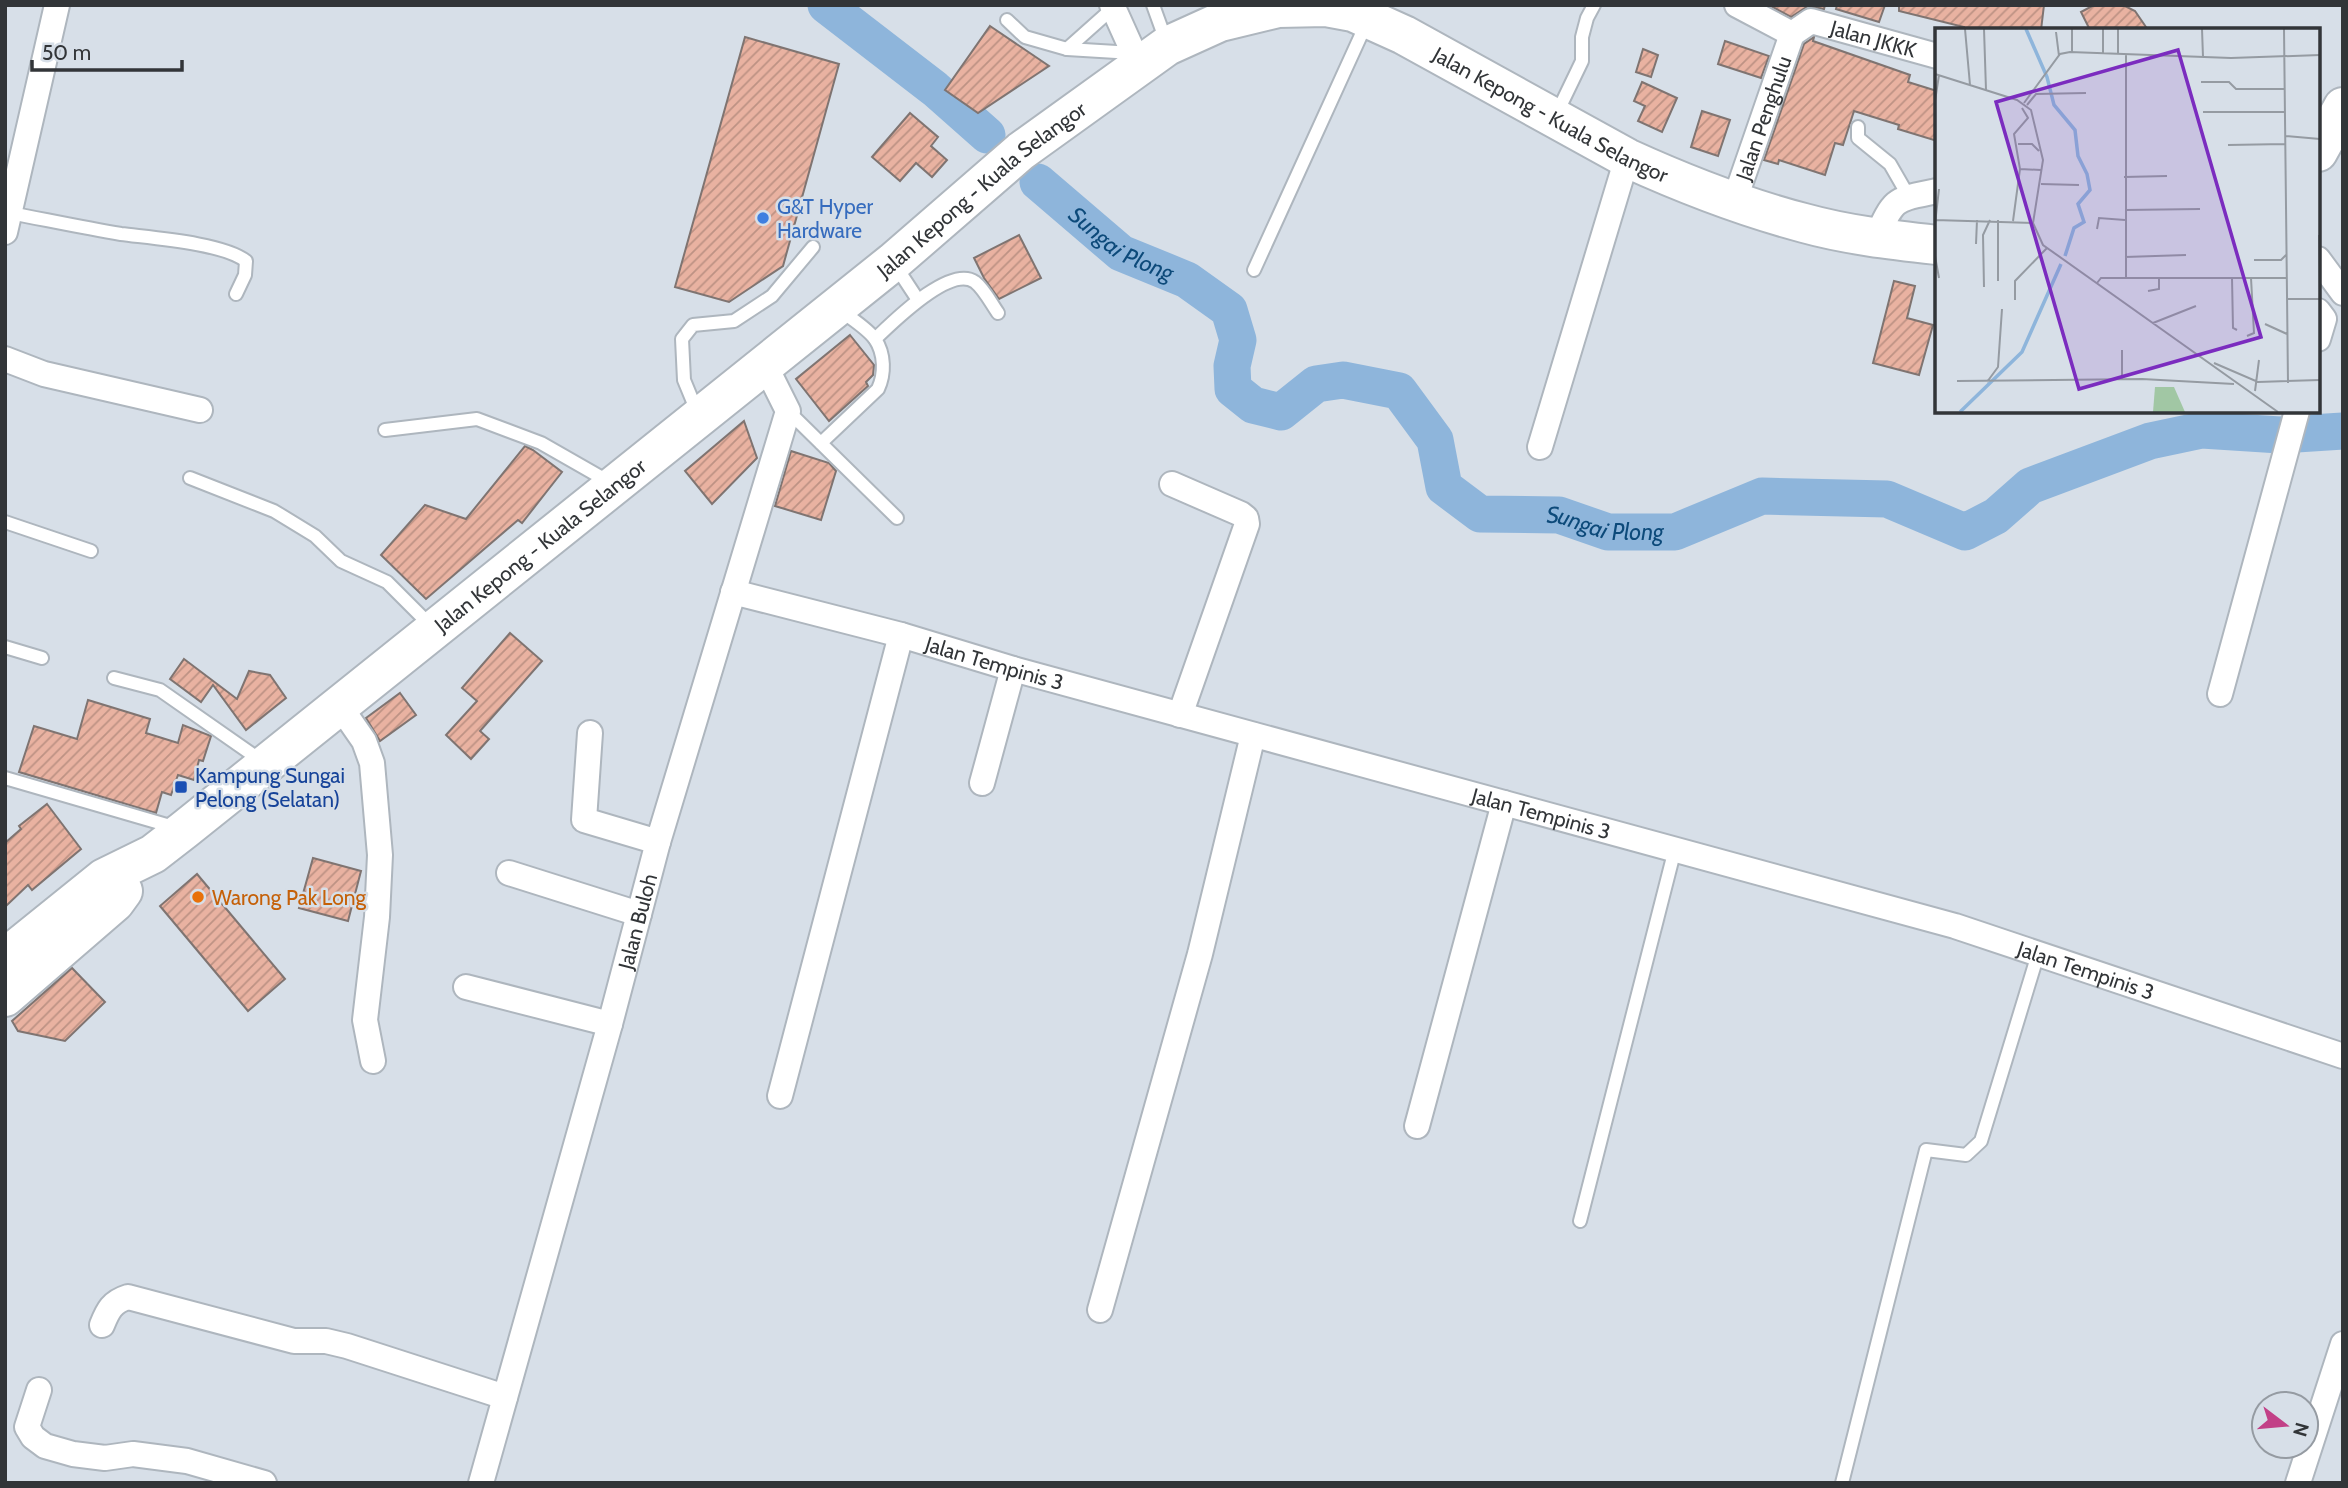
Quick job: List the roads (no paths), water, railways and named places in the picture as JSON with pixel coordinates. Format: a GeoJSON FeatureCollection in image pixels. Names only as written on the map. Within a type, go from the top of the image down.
{"type":"FeatureCollection","features":[{"type":"Feature","properties":{"kind":"highway","name":"Jalan Kepong - Kuala Selangor"},"geometry":{"type":"LineString","coordinates":[[5,958],[104,878],[153,854],[184,830],[894,261],[1021,151],[1146,55],[1220,22],[1278,8],[1326,7],[1359,12],[1627,158],[1734,202],[1806,224],[1876,238],[1935,245]]}},
{"type":"Feature","properties":{"kind":"highway"},"geometry":{"type":"LineString","coordinates":[[2320,148],[2343,107]]}},
{"type":"Feature","properties":{"kind":"highway","name":"Jalan Kepong - Kuala Selangor"},"geometry":{"type":"LineString","coordinates":[[5,997],[115,902],[153,854]]}},
{"type":"Feature","properties":{"kind":"street"},"geometry":{"type":"LineString","coordinates":[[8,223],[57,5]]}},
{"type":"Feature","properties":{"kind":"street"},"geometry":{"type":"LineString","coordinates":[[1737,5],[1792,34]]}},
{"type":"Feature","properties":{"kind":"street"},"geometry":{"type":"LineString","coordinates":[[1113,7],[1146,55]]}},
{"type":"Feature","properties":{"kind":"street","name":"Jalan JKKK"},"geometry":{"type":"LineString","coordinates":[[1792,34],[1811,21],[1935,55]]}},
{"type":"Feature","properties":{"kind":"street","name":"Jalan Penghulu"},"geometry":{"type":"LineString","coordinates":[[1734,202],[1792,34]]}},
{"type":"Feature","properties":{"kind":"street"},"geometry":{"type":"LineString","coordinates":[[1540,447],[1627,158]]}},
{"type":"Feature","properties":{"kind":"street"},"geometry":{"type":"LineString","coordinates":[[1876,238],[1890,208],[1902,198],[1935,191]]}},
{"type":"Feature","properties":{"kind":"street"},"geometry":{"type":"LineString","coordinates":[[2320,262],[2343,293]]}},
{"type":"Feature","properties":{"kind":"street"},"geometry":{"type":"LineString","coordinates":[[5,359],[44,374],[200,410]]}},
{"type":"Feature","properties":{"kind":"street"},"geometry":{"type":"LineString","coordinates":[[765,365],[788,411]]}},
{"type":"Feature","properties":{"kind":"street","name":"Jalan Buloh"},"geometry":{"type":"LineString","coordinates":[[481,1483],[610,1024],[658,842],[788,411]]}},
{"type":"Feature","properties":{"kind":"street"},"geometry":{"type":"LineString","coordinates":[[2220,694],[2296,413]]}},
{"type":"Feature","properties":{"kind":"street"},"geometry":{"type":"LineString","coordinates":[[1172,484],[1241,514],[1246,518],[1247,524],[1180,715]]}},
{"type":"Feature","properties":{"kind":"street","name":"Jalan Tempinis 3"},"geometry":{"type":"LineString","coordinates":[[733,592],[901,635],[1013,669],[1955,926],[2343,1056]]}},
{"type":"Feature","properties":{"kind":"street"},"geometry":{"type":"LineString","coordinates":[[780,1096],[901,635]]}},
{"type":"Feature","properties":{"kind":"street"},"geometry":{"type":"LineString","coordinates":[[982,783],[1013,669]]}},
{"type":"Feature","properties":{"kind":"street"},"geometry":{"type":"LineString","coordinates":[[340,705],[364,741],[372,763],[380,855],[377,917],[365,1020],[373,1061]]}},
{"type":"Feature","properties":{"kind":"street"},"geometry":{"type":"LineString","coordinates":[[590,733],[584,820],[658,842]]}},
{"type":"Feature","properties":{"kind":"street"},"geometry":{"type":"LineString","coordinates":[[1100,1310],[1200,954],[1253,735]]}},
{"type":"Feature","properties":{"kind":"street"},"geometry":{"type":"LineString","coordinates":[[1417,1126],[1504,803]]}},
{"type":"Feature","properties":{"kind":"street"},"geometry":{"type":"LineString","coordinates":[[509,873],[639,914]]}},
{"type":"Feature","properties":{"kind":"street"},"geometry":{"type":"LineString","coordinates":[[466,987],[610,1024]]}},
{"type":"Feature","properties":{"kind":"street"},"geometry":{"type":"LineString","coordinates":[[102,1325],[107,1311],[116,1300],[128,1297],[294,1340],[326,1341],[347,1346],[505,1397]]}},
{"type":"Feature","properties":{"kind":"street"},"geometry":{"type":"LineString","coordinates":[[2298,1483],[2343,1344]]}},
{"type":"Feature","properties":{"kind":"street"},"geometry":{"type":"LineString","coordinates":[[39,1390],[27,1427],[33,1437],[45,1446],[73,1454],[105,1458],[133,1454],[187,1461],[264,1483]]}},
{"type":"Feature","properties":{"kind":"lane"},"geometry":{"type":"LineString","coordinates":[[1007,20],[1025,37],[1067,49],[1146,55],[1153,5]]}},
{"type":"Feature","properties":{"kind":"lane"},"geometry":{"type":"LineString","coordinates":[[1554,118],[1582,61],[1582,37],[1594,5]]}},
{"type":"Feature","properties":{"kind":"lane"},"geometry":{"type":"LineString","coordinates":[[1067,49],[1113,7]]}},
{"type":"Feature","properties":{"kind":"lane"},"geometry":{"type":"LineString","coordinates":[[1254,270],[1359,12]]}},
{"type":"Feature","properties":{"kind":"lane"},"geometry":{"type":"LineString","coordinates":[[1858,127],[1858,138],[1890,164],[1909,197]]}},
{"type":"Feature","properties":{"kind":"lane"},"geometry":{"type":"LineString","coordinates":[[8,223],[179,241],[234,255],[246,261],[247,267],[236,294]]}},
{"type":"Feature","properties":{"kind":"lane"},"geometry":{"type":"LineString","coordinates":[[699,418],[684,380],[682,339],[693,325],[734,321],[772,296],[813,247]]}},
{"type":"Feature","properties":{"kind":"lane"},"geometry":{"type":"LineString","coordinates":[[894,261],[918,300]]}},
{"type":"Feature","properties":{"kind":"lane"},"geometry":{"type":"LineString","coordinates":[[875,339],[918,300],[955,279],[966,278],[975,283],[998,313]]}},
{"type":"Feature","properties":{"kind":"lane"},"geometry":{"type":"LineString","coordinates":[[821,443],[878,389],[883,379],[884,368],[875,339],[837,307]]}},
{"type":"Feature","properties":{"kind":"lane"},"geometry":{"type":"LineString","coordinates":[[788,411],[897,518]]}},
{"type":"Feature","properties":{"kind":"lane"},"geometry":{"type":"LineString","coordinates":[[385,430],[477,419],[541,443],[614,485]]}},
{"type":"Feature","properties":{"kind":"lane"},"geometry":{"type":"LineString","coordinates":[[190,478],[274,511],[315,536],[341,561],[387,582],[434,629]]}},
{"type":"Feature","properties":{"kind":"lane"},"geometry":{"type":"LineString","coordinates":[[5,522],[91,551]]}},
{"type":"Feature","properties":{"kind":"lane"},"geometry":{"type":"LineString","coordinates":[[5,647],[42,658]]}},
{"type":"Feature","properties":{"kind":"lane"},"geometry":{"type":"LineString","coordinates":[[114,678],[160,690],[266,764]]}},
{"type":"Feature","properties":{"kind":"lane"},"geometry":{"type":"LineString","coordinates":[[5,778],[184,830]]}},
{"type":"Feature","properties":{"kind":"lane"},"geometry":{"type":"LineString","coordinates":[[1580,1222],[1675,849]]}},
{"type":"Feature","properties":{"kind":"lane"},"geometry":{"type":"LineString","coordinates":[[1842,1483],[1926,1150],[1966,1155],[1981,1142],[2038,954]]}},
{"type":"Feature","properties":{"kind":"waterway","name":"Sungai Plong"},"geometry":{"type":"LineString","coordinates":[[826,5],[935,89],[987,135]]}},
{"type":"Feature","properties":{"kind":"waterway","name":"Sungai Plong"},"geometry":{"type":"LineString","coordinates":[[1038,182],[1121,253],[1187,280],[1229,310],[1238,340],[1232,366],[1233,389],[1253,405],[1281,412],[1316,384],[1343,380],[1399,391],[1435,440],[1444,487],[1480,514],[1559,515],[1608,532],[1675,532],[1762,496],[1887,499],[1965,532],[1996,516],[2030,486],[2150,441],[2202,430],[2280,435],[2343,431]]}},
{"type":"Feature","properties":{"kind":"place","name":"G&T Hyper Hardware"},"geometry":{"type":"Point","coordinates":[763,218]}},
{"type":"Feature","properties":{"kind":"place","name":"Kampung Sungai Pelong (Selatan)"},"geometry":{"type":"Point","coordinates":[181,787]}},
{"type":"Feature","properties":{"kind":"place","name":"Warong Pak Long"},"geometry":{"type":"Point","coordinates":[198,897]}}]}
